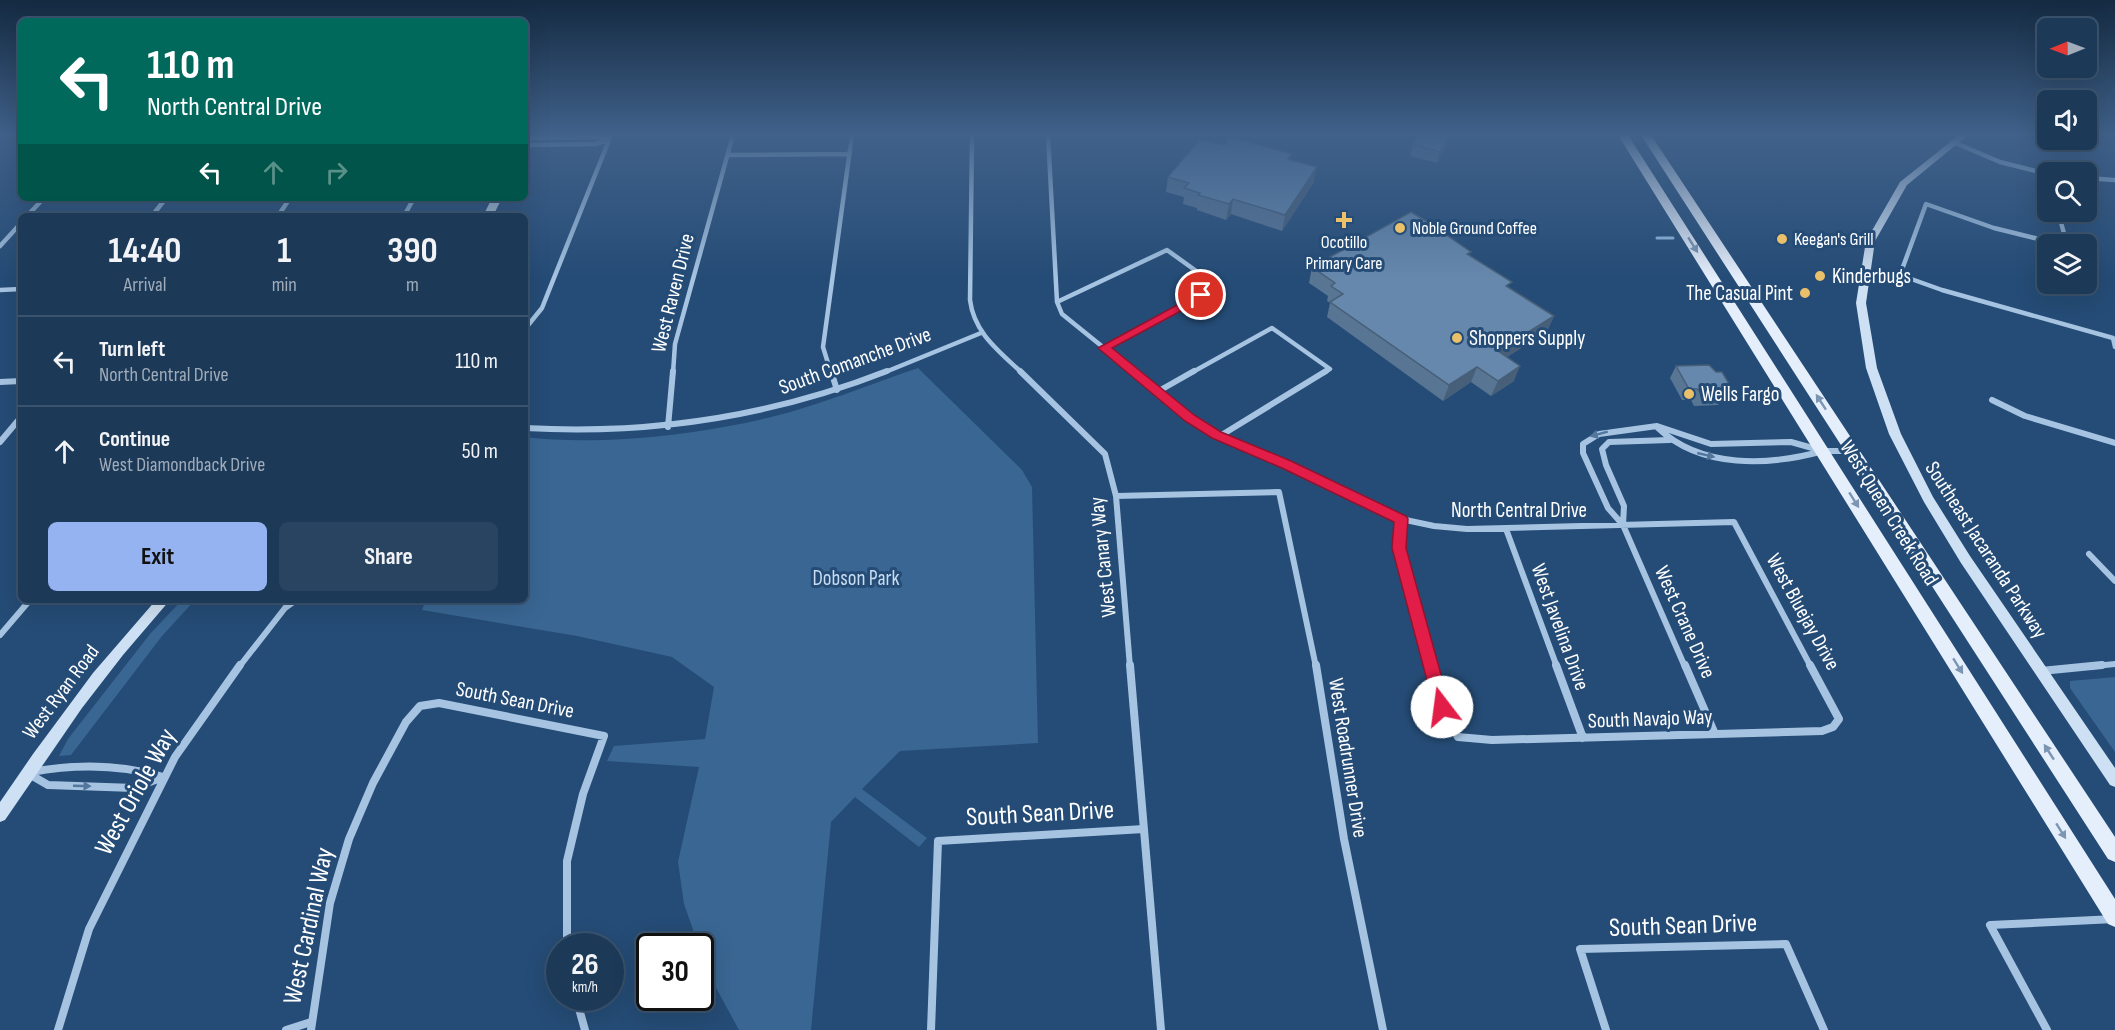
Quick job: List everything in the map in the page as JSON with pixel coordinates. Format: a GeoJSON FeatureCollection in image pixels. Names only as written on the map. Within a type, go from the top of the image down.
{"type":"FeatureCollection","features":[{"type":"Feature","properties":{"kind":"main road","name":"West Queen Creek Road"},"geometry":{"type":"LineString","coordinates":[[1653,183],[2115,918]]}},
{"type":"Feature","properties":{"kind":"main road","name":"West Queen Creek Road"},"geometry":{"type":"LineString","coordinates":[[1677,183],[2115,853]]}},
{"type":"Feature","properties":{"kind":"street"},"geometry":{"type":"LineString","coordinates":[[528,325],[542,308],[592,183]]}},
{"type":"Feature","properties":{"kind":"street","name":"West Raven Drive"},"geometry":{"type":"LineString","coordinates":[[668,427],[675,344],[720,183]]}},
{"type":"Feature","properties":{"kind":"street"},"geometry":{"type":"LineString","coordinates":[[837,390],[823,347],[845,183]]}},
{"type":"Feature","properties":{"kind":"street","name":"West Canary Way"},"geometry":{"type":"LineString","coordinates":[[971,183],[970,300],[972,316],[981,333],[1105,454],[1116,496],[1161,1030]]}},
{"type":"Feature","properties":{"kind":"street"},"geometry":{"type":"LineString","coordinates":[[1051,183],[1057,302],[1167,250],[1217,286],[1104,348]]}},
{"type":"Feature","properties":{"kind":"street","name":"Southeast Jacaranda Parkway"},"geometry":{"type":"LineString","coordinates":[[1904,183],[1892,198],[1879,222],[1868,249],[1862,300],[1865,339],[1872,374],[1883,406],[1916,480],[1952,541],[2115,780]]}},
{"type":"Feature","properties":{"kind":"street"},"geometry":{"type":"LineString","coordinates":[[30,213],[41,201]]}},
{"type":"Feature","properties":{"kind":"street"},"geometry":{"type":"LineString","coordinates":[[154,213],[164,201]]}},
{"type":"Feature","properties":{"kind":"street"},"geometry":{"type":"LineString","coordinates":[[2037,239],[1994,228],[1926,204],[1900,275],[1942,290],[2114,338],[2115,347]]}},
{"type":"Feature","properties":{"kind":"street"},"geometry":{"type":"LineString","coordinates":[[0,246],[18,226]]}},
{"type":"Feature","properties":{"kind":"street"},"geometry":{"type":"LineString","coordinates":[[0,290],[18,289]]}},
{"type":"Feature","properties":{"kind":"street","name":"North Central Drive"},"geometry":{"type":"LineString","coordinates":[[1057,302],[1062,314],[1190,418],[1220,436],[1314,477],[1401,519],[1452,528],[1506,529],[1734,522]]}},
{"type":"Feature","properties":{"kind":"street"},"geometry":{"type":"LineString","coordinates":[[1157,392],[1272,328],[1330,369],[1220,436]]}},
{"type":"Feature","properties":{"kind":"street","name":"South Comanche Drive"},"geometry":{"type":"LineString","coordinates":[[528,428],[571,432],[668,427],[758,412],[837,390],[981,333]]}},
{"type":"Feature","properties":{"kind":"street"},"geometry":{"type":"LineString","coordinates":[[0,382],[18,381]]}},
{"type":"Feature","properties":{"kind":"street"},"geometry":{"type":"LineString","coordinates":[[1992,400],[2025,416],[2115,443]]}},
{"type":"Feature","properties":{"kind":"street"},"geometry":{"type":"LineString","coordinates":[[0,442],[18,421]]}},
{"type":"Feature","properties":{"kind":"street"},"geometry":{"type":"LineString","coordinates":[[1657,426],[1670,440],[1684,449],[1725,459],[1802,458],[1823,451]]}},
{"type":"Feature","properties":{"kind":"street"},"geometry":{"type":"LineString","coordinates":[[1657,426],[1711,444],[1791,442],[1823,451],[1853,451]]}},
{"type":"Feature","properties":{"kind":"street","name":"West Crane Drive"},"geometry":{"type":"LineString","coordinates":[[1657,426],[1646,430],[1602,431],[1590,436],[1582,444],[1583,453],[1608,508],[1623,525],[1714,734]]}},
{"type":"Feature","properties":{"kind":"street","name":"West Crane Drive"},"geometry":{"type":"LineString","coordinates":[[1623,525],[1624,506],[1605,465],[1602,449],[1609,442],[1670,440]]}},
{"type":"Feature","properties":{"kind":"street","name":"West Roadrunner Drive"},"geometry":{"type":"LineString","coordinates":[[1116,496],[1280,492],[1312,646],[1344,839],[1383,1030]]}},
{"type":"Feature","properties":{"kind":"street","name":"South Navajo Way"},"geometry":{"type":"LineString","coordinates":[[1401,519],[1399,548],[1442,707],[1448,722],[1458,736],[1492,740],[1822,730],[1833,727],[1839,719]]}},
{"type":"Feature","properties":{"kind":"street","name":"West Bluejay Drive"},"geometry":{"type":"LineString","coordinates":[[1734,522],[1839,719]]}},
{"type":"Feature","properties":{"kind":"street","name":"West Javelina Drive"},"geometry":{"type":"LineString","coordinates":[[1506,529],[1584,738]]}},
{"type":"Feature","properties":{"kind":"street"},"geometry":{"type":"LineString","coordinates":[[2089,554],[2115,581]]}},
{"type":"Feature","properties":{"kind":"street"},"geometry":{"type":"LineString","coordinates":[[0,635],[27,603]]}},
{"type":"Feature","properties":{"kind":"street","name":"West Ryan Road"},"geometry":{"type":"LineString","coordinates":[[0,815],[67,715],[130,636],[161,603]]}},
{"type":"Feature","properties":{"kind":"street","name":"West Oriole Way"},"geometry":{"type":"LineString","coordinates":[[58,1030],[89,929],[164,777],[175,757],[237,669],[285,608],[292,603]]}},
{"type":"Feature","properties":{"kind":"street"},"geometry":{"type":"LineString","coordinates":[[2040,671],[2115,664]]}},
{"type":"Feature","properties":{"kind":"street","name":"South Sean Drive"},"geometry":{"type":"LineString","coordinates":[[420,706],[439,703],[604,736],[583,794],[567,861],[567,933]]}},
{"type":"Feature","properties":{"kind":"street","name":"West Cardinal Way"},"geometry":{"type":"LineString","coordinates":[[311,1026],[330,903],[349,839],[373,783],[406,722],[420,706]]}},
{"type":"Feature","properties":{"kind":"street"},"geometry":{"type":"LineString","coordinates":[[27,773],[58,767],[143,769],[164,777]]}},
{"type":"Feature","properties":{"kind":"street"},"geometry":{"type":"LineString","coordinates":[[27,773],[48,785],[134,788],[164,777]]}},
{"type":"Feature","properties":{"kind":"street","name":"South Sean Drive"},"geometry":{"type":"LineString","coordinates":[[931,1030],[938,842],[1144,829]]}},
{"type":"Feature","properties":{"kind":"street"},"geometry":{"type":"LineString","coordinates":[[2047,1030],[1990,926],[2115,918]]}},
{"type":"Feature","properties":{"kind":"street","name":"South Sean Drive"},"geometry":{"type":"LineString","coordinates":[[1606,1030],[1580,950],[1786,944],[1824,1030]]}},
{"type":"Feature","properties":{"kind":"street"},"geometry":{"type":"LineString","coordinates":[[580,1011],[585,1030]]}},
{"type":"Feature","properties":{"kind":"street"},"geometry":{"type":"LineString","coordinates":[[286,1030],[311,1026]]}},
{"type":"Feature","properties":{"kind":"green space","name":"Dobson Park"},"geometry":{"type":"Polygon","coordinates":[[[918,368],[1022,470],[1032,487],[1038,743],[900,751],[862,789],[927,838],[919,847],[855,797],[831,822],[811,1030],[739,1030],[714,984],[714,933],[694,933],[684,904],[678,862],[699,767],[607,761],[614,746],[705,739],[714,687],[672,657],[577,636],[422,610],[425,603],[528,603],[528,437],[590,440],[662,436],[733,425],[797,410],[918,368]]]}},
{"type":"Feature","properties":{"kind":"green space"},"geometry":{"type":"Polygon","coordinates":[[[179,603],[192,603],[162,636],[71,755],[59,756],[68,739],[150,634],[179,603]]]}},
{"type":"Feature","properties":{"kind":"green space"},"geometry":{"type":"Polygon","coordinates":[[[2115,677],[2115,752],[2070,688],[2070,681],[2115,677]]]}},
{"type":"Feature","properties":{"kind":"building"},"geometry":{"type":"Polygon","coordinates":[[[1189,183],[1306,183],[1285,215],[1233,199],[1229,204],[1198,195],[1200,193],[1184,188],[1189,183]]]}},
{"type":"Feature","properties":{"kind":"building"},"geometry":{"type":"Polygon","coordinates":[[[1411,212],[1443,231],[1471,252],[1467,254],[1512,282],[1506,286],[1554,316],[1498,351],[1520,366],[1498,381],[1477,367],[1449,385],[1330,302],[1343,294],[1331,286],[1335,283],[1312,267],[1411,212]]]}},
{"type":"Feature","properties":{"kind":"building"},"geometry":{"type":"Polygon","coordinates":[[[1709,365],[1716,372],[1722,372],[1731,387],[1722,387],[1726,393],[1701,394],[1698,389],[1689,389],[1676,366],[1709,365]]]}},
{"type":"Feature","properties":{"kind":"waterway"},"geometry":{"type":"LineString","coordinates":[[1657,238],[1673,238]]}},
{"type":"Feature","properties":{"kind":"place","name":"Ocotillo Primary Care"},"geometry":{"type":"Point","coordinates":[1344,220]}},
{"type":"Feature","properties":{"kind":"place","name":"Noble Ground Coffee"},"geometry":{"type":"Point","coordinates":[1400,228]}},
{"type":"Feature","properties":{"kind":"place","name":"Keegan's Grill"},"geometry":{"type":"Point","coordinates":[1782,239]}},
{"type":"Feature","properties":{"kind":"place","name":"Kinderbugs"},"geometry":{"type":"Point","coordinates":[1820,276]}},
{"type":"Feature","properties":{"kind":"place","name":"The Casual Pint"},"geometry":{"type":"Point","coordinates":[1805,293]}},
{"type":"Feature","properties":{"kind":"place","name":"Shoppers Supply"},"geometry":{"type":"Point","coordinates":[1457,338]}},
{"type":"Feature","properties":{"kind":"place","name":"Wells Fargo"},"geometry":{"type":"Point","coordinates":[1689,394]}},
{"type":"Feature","properties":{"kind":"route"},"geometry":{"type":"LineString","coordinates":[[1201,295],[1104,348],[1190,418],[1216,435],[1287,464],[1401,519],[1399,548],[1442,707]]}}]}
